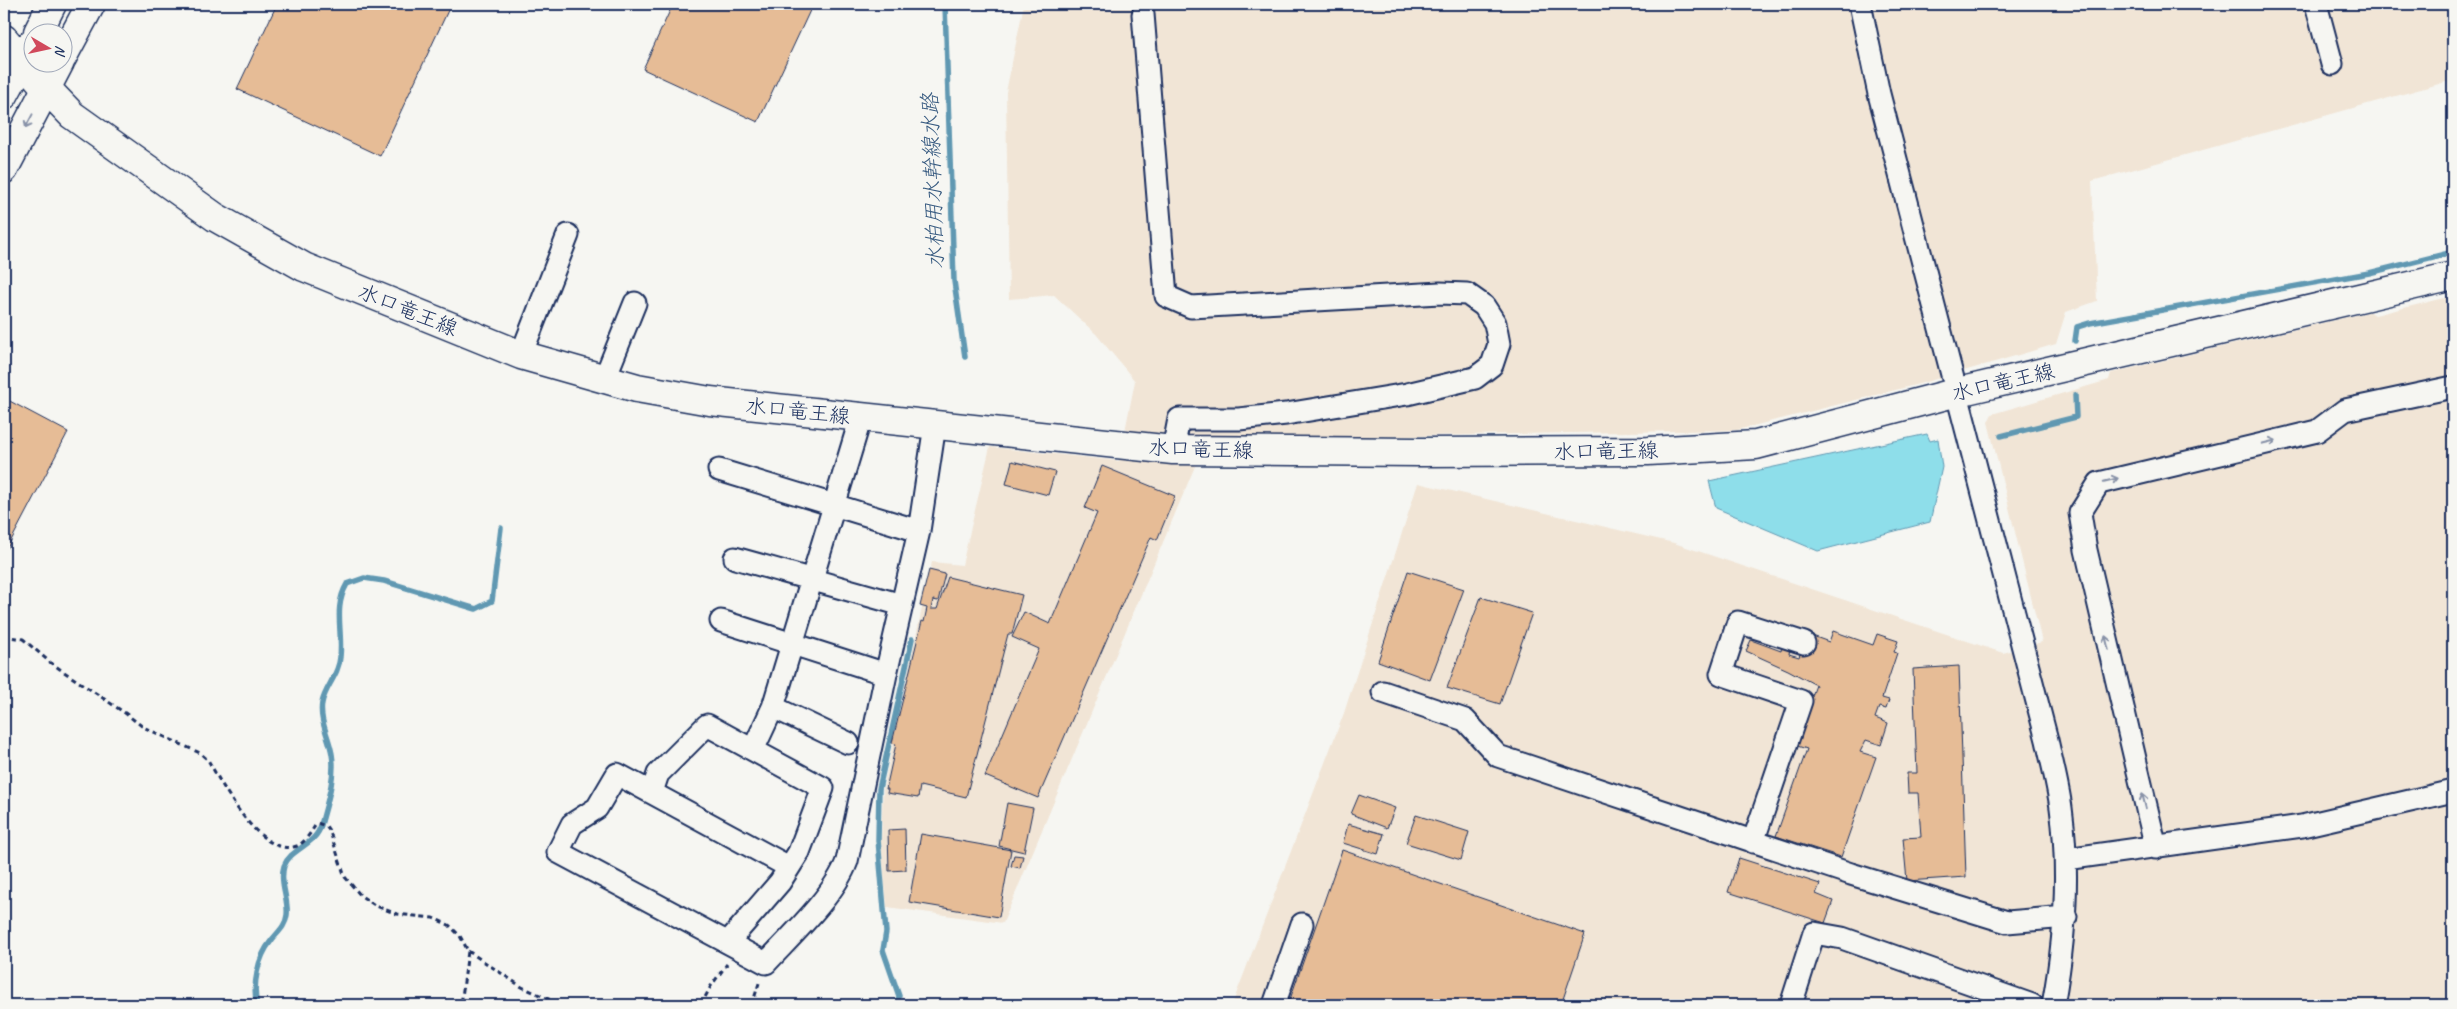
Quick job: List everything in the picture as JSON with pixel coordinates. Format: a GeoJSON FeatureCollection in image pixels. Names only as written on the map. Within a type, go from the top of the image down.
{"type":"FeatureCollection","features":[{"type":"Feature","properties":{"kind":"main road"},"geometry":{"type":"LineString","coordinates":[[43,22],[52,4]]}},
{"type":"Feature","properties":{"kind":"main road"},"geometry":{"type":"LineString","coordinates":[[72,39],[91,4]]}},
{"type":"Feature","properties":{"kind":"main road","name":"水口竜王線"},"geometry":{"type":"LineString","coordinates":[[4,39],[22,49]]}},
{"type":"Feature","properties":{"kind":"main road"},"geometry":{"type":"LineString","coordinates":[[4,96],[22,63]]}},
{"type":"Feature","properties":{"kind":"main road","name":"水口竜王線"},"geometry":{"type":"LineString","coordinates":[[38,72],[47,89],[72,114],[194,202],[275,251],[304,267],[415,314],[521,355],[604,380],[710,401],[1173,450],[1410,452],[1648,451],[1756,444],[1958,392],[2453,276]]}},
{"type":"Feature","properties":{"kind":"main road"},"geometry":{"type":"LineString","coordinates":[[4,169],[55,72]]}},
{"type":"Feature","properties":{"kind":"street"},"geometry":{"type":"LineString","coordinates":[[1860,4],[1879,94],[2048,740],[2061,807],[2066,859],[2066,917],[2053,1005]]}},
{"type":"Feature","properties":{"kind":"street"},"geometry":{"type":"LineString","coordinates":[[2316,4],[2332,64]]}},
{"type":"Feature","properties":{"kind":"street"},"geometry":{"type":"LineString","coordinates":[[1143,14],[1166,296],[1191,307],[1440,293],[1467,294],[1484,306],[1495,323],[1499,344],[1492,365],[1475,378],[1407,394],[1286,414],[1239,419],[1179,419],[1173,450]]}},
{"type":"Feature","properties":{"kind":"street"},"geometry":{"type":"LineString","coordinates":[[521,355],[568,235]]}},
{"type":"Feature","properties":{"kind":"street"},"geometry":{"type":"LineString","coordinates":[[604,380],[635,303]]}},
{"type":"Feature","properties":{"kind":"street"},"geometry":{"type":"LineString","coordinates":[[2156,848],[2086,550],[2080,513],[2099,483],[2317,431],[2345,410],[2453,387]]}},
{"type":"Feature","properties":{"kind":"street"},"geometry":{"type":"LineString","coordinates":[[753,750],[773,707],[860,418]]}},
{"type":"Feature","properties":{"kind":"street"},"geometry":{"type":"LineString","coordinates":[[789,868],[617,774],[597,808],[572,824],[558,852],[766,963],[799,927],[843,872],[847,861],[886,674],[919,531],[935,425]]}},
{"type":"Feature","properties":{"kind":"street"},"geometry":{"type":"LineString","coordinates":[[719,470],[919,531]]}},
{"type":"Feature","properties":{"kind":"street"},"geometry":{"type":"LineString","coordinates":[[734,558],[813,578],[902,605]]}},
{"type":"Feature","properties":{"kind":"street"},"geometry":{"type":"LineString","coordinates":[[721,621],[886,674]]}},
{"type":"Feature","properties":{"kind":"street"},"geometry":{"type":"LineString","coordinates":[[1753,842],[1801,701],[1721,674],[1738,622],[1804,643]]}},
{"type":"Feature","properties":{"kind":"street"},"geometry":{"type":"LineString","coordinates":[[1383,692],[1465,720],[1498,756],[1753,842],[2007,922],[2066,917]]}},
{"type":"Feature","properties":{"kind":"street"},"geometry":{"type":"LineString","coordinates":[[773,707],[848,743]]}},
{"type":"Feature","properties":{"kind":"street"},"geometry":{"type":"LineString","coordinates":[[652,792],[658,774],[707,725],[823,788],[799,852],[735,945]]}},
{"type":"Feature","properties":{"kind":"street"},"geometry":{"type":"LineString","coordinates":[[2066,859],[2156,848],[2302,826],[2453,791]]}},
{"type":"Feature","properties":{"kind":"street"},"geometry":{"type":"LineString","coordinates":[[1274,1005],[1302,924]]}},
{"type":"Feature","properties":{"kind":"street"},"geometry":{"type":"LineString","coordinates":[[1791,1005],[1814,933],[1842,938],[2032,1005]]}},
{"type":"Feature","properties":{"kind":"path"},"geometry":{"type":"LineString","coordinates":[[4,636],[23,639],[51,663],[118,707],[143,727],[200,753],[208,760],[241,815],[269,841],[289,847],[297,846],[317,823],[326,826],[330,832],[345,876],[361,896],[376,906],[397,914],[433,918],[449,925],[460,936],[468,951],[522,987],[562,1005]]}},
{"type":"Feature","properties":{"kind":"path"},"geometry":{"type":"LineString","coordinates":[[701,1005],[735,945]]}},
{"type":"Feature","properties":{"kind":"path"},"geometry":{"type":"LineString","coordinates":[[460,1005],[468,951]]}},
{"type":"Feature","properties":{"kind":"path"},"geometry":{"type":"LineString","coordinates":[[752,1005],[766,963]]}},
{"type":"Feature","properties":{"kind":"shaded area"},"geometry":{"type":"Polygon","coordinates":[[[1024,4],[2453,4],[2453,80],[2092,181],[2097,301],[2066,312],[2056,344],[1919,384],[1737,430],[1206,440],[1003,923],[887,907],[881,843],[883,789],[932,562],[962,565],[990,447],[1119,461],[1135,381],[1096,334],[1054,295],[1009,299],[1006,92],[1024,4]]]}},
{"type":"Feature","properties":{"kind":"shaded area"},"geometry":{"type":"Polygon","coordinates":[[[2453,296],[2453,1005],[1232,1005],[1344,713],[1418,483],[1674,543],[2003,653],[2042,642],[1988,422],[1992,414],[2109,380],[2111,373],[2369,312],[2375,315],[2453,296]]]}},
{"type":"Feature","properties":{"kind":"water"},"geometry":{"type":"Polygon","coordinates":[[[1927,434],[1930,441],[1938,439],[1942,467],[1930,522],[1818,551],[1716,508],[1709,481],[1927,434]]]}},
{"type":"Feature","properties":{"kind":"building"},"geometry":{"type":"Polygon","coordinates":[[[277,4],[451,4],[380,156],[237,89],[277,4]]]}},
{"type":"Feature","properties":{"kind":"building"},"geometry":{"type":"Polygon","coordinates":[[[673,4],[813,4],[758,122],[643,69],[673,4]]]}},
{"type":"Feature","properties":{"kind":"building"},"geometry":{"type":"Polygon","coordinates":[[[4,398],[68,432],[4,554],[4,398]]]}},
{"type":"Feature","properties":{"kind":"building"},"geometry":{"type":"Polygon","coordinates":[[[1012,461],[1055,472],[1048,495],[1006,484],[1012,461]]]}},
{"type":"Feature","properties":{"kind":"building"},"geometry":{"type":"Polygon","coordinates":[[[1102,466],[1175,496],[1157,540],[1151,537],[1038,798],[985,776],[1039,649],[1012,637],[1024,612],[1050,624],[1097,513],[1085,508],[1102,466]]]}},
{"type":"Feature","properties":{"kind":"building"},"geometry":{"type":"Polygon","coordinates":[[[929,570],[945,574],[938,601],[933,600],[931,609],[937,609],[948,577],[1022,595],[1012,634],[1008,634],[966,797],[920,786],[918,798],[887,793],[888,789],[886,789],[896,744],[892,743],[922,621],[924,622],[927,608],[920,606],[929,570]]]}},
{"type":"Feature","properties":{"kind":"building"},"geometry":{"type":"Polygon","coordinates":[[[1408,571],[1464,589],[1430,680],[1378,661],[1408,571]]]}},
{"type":"Feature","properties":{"kind":"building"},"geometry":{"type":"Polygon","coordinates":[[[1481,597],[1532,613],[1500,704],[1447,688],[1481,597]]]}},
{"type":"Feature","properties":{"kind":"building"},"geometry":{"type":"Polygon","coordinates":[[[1833,631],[1873,645],[1877,634],[1898,641],[1894,652],[1897,653],[1882,698],[1889,700],[1886,709],[1879,707],[1875,718],[1888,723],[1881,745],[1866,740],[1860,752],[1876,757],[1841,857],[1776,836],[1807,749],[1794,745],[1816,685],[1746,651],[1751,640],[1781,651],[1782,646],[1790,648],[1789,654],[1799,657],[1807,634],[1829,642],[1833,631]]]}},
{"type":"Feature","properties":{"kind":"building"},"geometry":{"type":"Polygon","coordinates":[[[1959,666],[1966,877],[1907,881],[1903,838],[1921,837],[1918,793],[1908,793],[1907,773],[1917,773],[1913,669],[1959,666]]]}},
{"type":"Feature","properties":{"kind":"building"},"geometry":{"type":"Polygon","coordinates":[[[1359,795],[1395,808],[1387,828],[1351,814],[1359,795]]]}},
{"type":"Feature","properties":{"kind":"building"},"geometry":{"type":"Polygon","coordinates":[[[1007,803],[1033,808],[1024,852],[999,846],[1007,803]]]}},
{"type":"Feature","properties":{"kind":"building"},"geometry":{"type":"Polygon","coordinates":[[[1416,815],[1469,832],[1461,860],[1406,843],[1416,815]]]}},
{"type":"Feature","properties":{"kind":"building"},"geometry":{"type":"Polygon","coordinates":[[[1348,824],[1384,834],[1378,854],[1343,843],[1348,824]]]}},
{"type":"Feature","properties":{"kind":"building"},"geometry":{"type":"Polygon","coordinates":[[[905,829],[906,870],[889,871],[888,830],[905,829]]]}},
{"type":"Feature","properties":{"kind":"building"},"geometry":{"type":"Polygon","coordinates":[[[921,834],[1011,850],[999,917],[909,902],[921,834]]]}},
{"type":"Feature","properties":{"kind":"building"},"geometry":{"type":"Polygon","coordinates":[[[1342,850],[1585,934],[1561,1005],[1288,1005],[1342,850]]]}},
{"type":"Feature","properties":{"kind":"building"},"geometry":{"type":"Polygon","coordinates":[[[1014,855],[1023,856],[1020,868],[1011,866],[1014,855]]]}},
{"type":"Feature","properties":{"kind":"building"},"geometry":{"type":"Polygon","coordinates":[[[1739,858],[1820,884],[1816,894],[1833,901],[1825,923],[1728,892],[1739,858]]]}},
{"type":"Feature","properties":{"kind":"waterway","name":"水柏用水幹線水路"},"geometry":{"type":"LineString","coordinates":[[945,4],[954,281],[965,357]]}},
{"type":"Feature","properties":{"kind":"waterway"},"geometry":{"type":"LineString","coordinates":[[2075,341],[2077,327],[2090,323],[2369,273],[2453,252]]}},
{"type":"Feature","properties":{"kind":"waterway"},"geometry":{"type":"LineString","coordinates":[[2001,436],[2076,417],[2075,395]]}},
{"type":"Feature","properties":{"kind":"waterway"},"geometry":{"type":"LineString","coordinates":[[257,1005],[255,989],[260,963],[266,948],[283,926],[286,919],[284,866],[287,860],[318,832],[330,789],[333,762],[321,710],[324,697],[339,663],[341,647],[339,611],[340,602],[347,584],[364,578],[384,581],[476,609],[492,601],[501,528]]}},
{"type":"Feature","properties":{"kind":"waterway","name":"水柏用水幹線水路"},"geometry":{"type":"LineString","coordinates":[[897,1005],[899,996],[883,950],[886,932],[878,840],[879,789],[912,639]]}}]}
